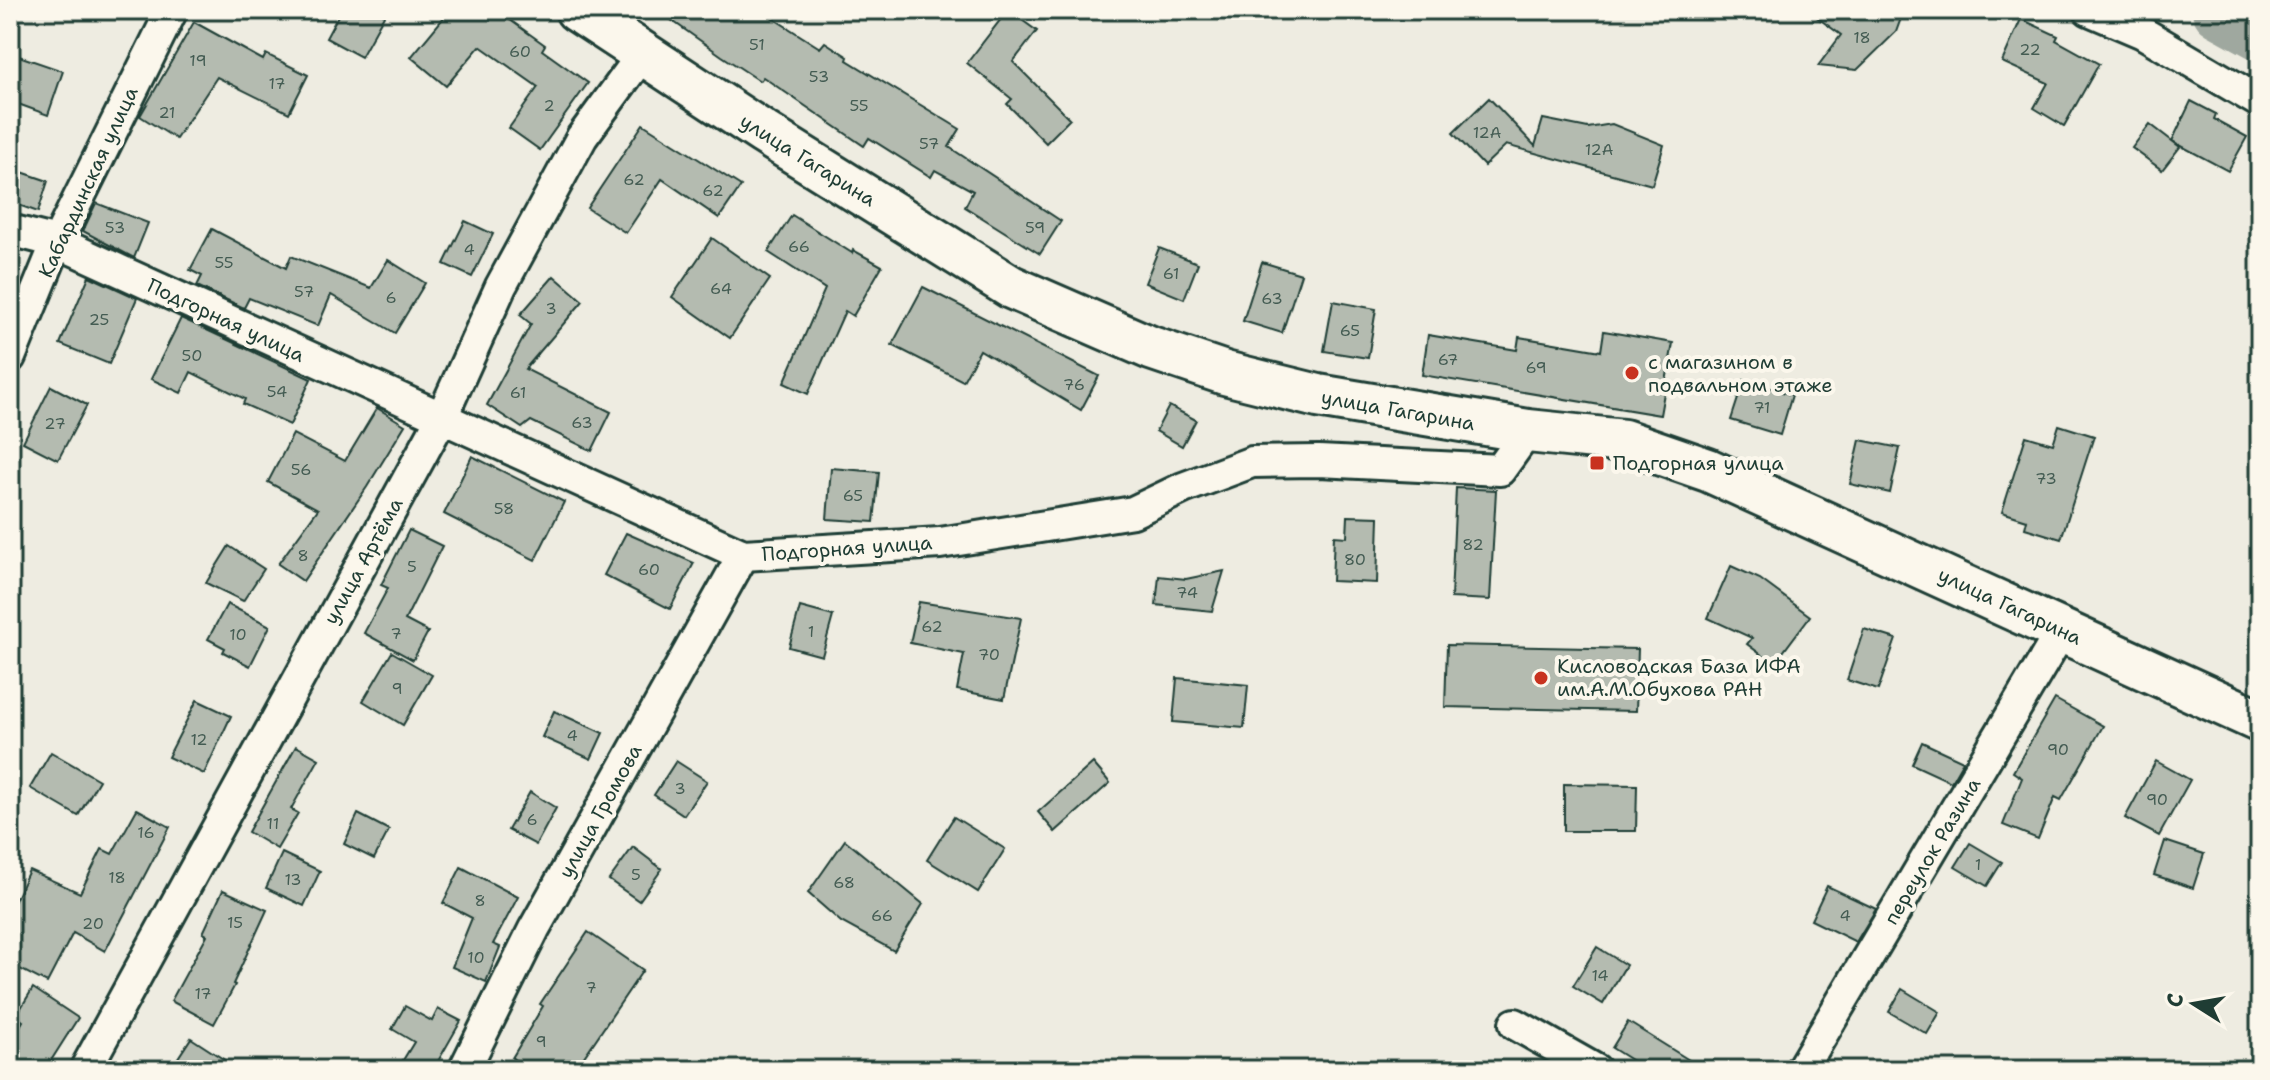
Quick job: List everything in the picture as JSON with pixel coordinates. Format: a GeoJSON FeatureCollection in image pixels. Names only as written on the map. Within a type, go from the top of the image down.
{"type":"FeatureCollection","features":[{"type":"Feature","properties":{"kind":"street","name":"Кабардинская улица"},"geometry":{"type":"LineString","coordinates":[[10,357],[57,242],[172,10]]}},
{"type":"Feature","properties":{"kind":"street","name":"улица Гагарина"},"geometry":{"type":"LineString","coordinates":[[577,10],[642,55],[1011,287],[1151,348],[1225,373],[1318,396],[1528,431],[1624,441],[1708,470],[2260,721]]}},
{"type":"Feature","properties":{"kind":"street"},"geometry":{"type":"LineString","coordinates":[[2089,10],[2143,33],[2260,102]]}},
{"type":"Feature","properties":{"kind":"street","name":"улица Артёма"},"geometry":{"type":"LineString","coordinates":[[85,1070],[441,419],[501,286],[582,137],[642,55]]}},
{"type":"Feature","properties":{"kind":"street","name":"Подгорная улица"},"geometry":{"type":"LineString","coordinates":[[10,230],[57,242],[743,555],[940,543],[1133,512],[1183,488],[1252,462],[1319,461],[1500,470],[1528,431]]}},
{"type":"Feature","properties":{"kind":"street","name":"улица Громова"},"geometry":{"type":"LineString","coordinates":[[464,1070],[534,929],[743,555]]}},
{"type":"Feature","properties":{"kind":"street","name":"переулок Разина"},"geometry":{"type":"LineString","coordinates":[[1801,1070],[2062,630]]}},
{"type":"Feature","properties":{"kind":"street"},"geometry":{"type":"LineString","coordinates":[[1515,1024],[1596,1070]]}},
{"type":"Feature","properties":{"kind":"building"},"geometry":{"type":"Polygon","coordinates":[[[341,10],[387,10],[361,57],[326,38],[341,10]]]}},
{"type":"Feature","properties":{"kind":"building"},"geometry":{"type":"Polygon","coordinates":[[[450,10],[496,10],[545,45],[542,50],[588,83],[540,150],[509,128],[538,87],[480,46],[446,86],[411,57],[450,10]]]}},
{"type":"Feature","properties":{"kind":"building"},"geometry":{"type":"Polygon","coordinates":[[[657,10],[760,10],[820,48],[825,42],[848,57],[847,60],[960,129],[949,147],[1061,221],[1040,254],[965,207],[973,191],[935,170],[931,177],[869,138],[864,146],[763,77],[760,81],[657,10]]]}},
{"type":"Feature","properties":{"kind":"building"},"geometry":{"type":"Polygon","coordinates":[[[1008,10],[1037,31],[1013,62],[1070,119],[1046,143],[1007,104],[1012,99],[967,63],[1008,10]]]}},
{"type":"Feature","properties":{"kind":"building"},"geometry":{"type":"Polygon","coordinates":[[[1807,10],[1904,10],[1896,32],[1857,70],[1818,66],[1841,35],[1807,10]]]}},
{"type":"Feature","properties":{"kind":"building"},"geometry":{"type":"Polygon","coordinates":[[[2021,19],[2058,36],[2056,40],[2099,64],[2064,126],[2034,108],[2048,83],[2002,62],[2021,19]]]}},
{"type":"Feature","properties":{"kind":"building"},"geometry":{"type":"Polygon","coordinates":[[[194,22],[263,60],[266,54],[308,75],[289,113],[217,77],[176,139],[140,116],[194,22]]]}},
{"type":"Feature","properties":{"kind":"building"},"geometry":{"type":"Polygon","coordinates":[[[10,53],[63,71],[48,115],[10,101],[10,53]]]}},
{"type":"Feature","properties":{"kind":"building"},"geometry":{"type":"Polygon","coordinates":[[[1489,98],[1535,146],[1543,119],[1588,128],[1612,124],[1664,145],[1652,185],[1506,145],[1484,166],[1453,133],[1489,98]]]}},
{"type":"Feature","properties":{"kind":"building"},"geometry":{"type":"Polygon","coordinates":[[[2191,101],[2216,114],[2214,119],[2247,137],[2228,171],[2172,141],[2191,101]]]}},
{"type":"Feature","properties":{"kind":"building"},"geometry":{"type":"Polygon","coordinates":[[[643,124],[741,186],[719,218],[662,179],[626,233],[587,208],[643,124]]]}},
{"type":"Feature","properties":{"kind":"building"},"geometry":{"type":"Polygon","coordinates":[[[2150,124],[2180,147],[2162,170],[2132,148],[2150,124]]]}},
{"type":"Feature","properties":{"kind":"building"},"geometry":{"type":"Polygon","coordinates":[[[10,168],[48,181],[38,212],[10,202],[10,168]]]}},
{"type":"Feature","properties":{"kind":"building"},"geometry":{"type":"Polygon","coordinates":[[[96,203],[148,223],[134,258],[83,231],[96,203]]]}},
{"type":"Feature","properties":{"kind":"building"},"geometry":{"type":"Polygon","coordinates":[[[792,215],[852,253],[853,250],[882,266],[853,316],[845,311],[808,394],[784,383],[825,289],[768,252],[792,215]]]}},
{"type":"Feature","properties":{"kind":"building"},"geometry":{"type":"Polygon","coordinates":[[[465,221],[493,234],[472,277],[444,264],[465,221]]]}},
{"type":"Feature","properties":{"kind":"building"},"geometry":{"type":"Polygon","coordinates":[[[212,229],[286,268],[291,256],[371,288],[388,260],[425,283],[395,333],[331,295],[318,326],[249,298],[244,308],[197,286],[202,276],[190,270],[212,229]]]}},
{"type":"Feature","properties":{"kind":"building"},"geometry":{"type":"Polygon","coordinates":[[[712,238],[770,279],[730,338],[672,297],[712,238]]]}},
{"type":"Feature","properties":{"kind":"building"},"geometry":{"type":"Polygon","coordinates":[[[1159,248],[1198,263],[1184,299],[1145,283],[1159,248]]]}},
{"type":"Feature","properties":{"kind":"building"},"geometry":{"type":"Polygon","coordinates":[[[1262,262],[1301,274],[1282,333],[1243,321],[1262,262]]]}},
{"type":"Feature","properties":{"kind":"building"},"geometry":{"type":"Polygon","coordinates":[[[89,276],[137,298],[109,364],[60,344],[89,276]]]}},
{"type":"Feature","properties":{"kind":"building"},"geometry":{"type":"Polygon","coordinates":[[[554,276],[583,301],[525,369],[611,412],[592,451],[531,421],[522,428],[487,405],[531,324],[520,315],[554,276]]]}},
{"type":"Feature","properties":{"kind":"building"},"geometry":{"type":"Polygon","coordinates":[[[923,287],[1099,376],[1081,410],[980,350],[963,381],[892,345],[923,287]]]}},
{"type":"Feature","properties":{"kind":"building"},"geometry":{"type":"Polygon","coordinates":[[[1333,301],[1376,309],[1368,358],[1324,351],[1333,301]]]}},
{"type":"Feature","properties":{"kind":"building"},"geometry":{"type":"Polygon","coordinates":[[[181,318],[311,379],[290,425],[243,404],[245,399],[191,372],[181,393],[151,379],[181,318]]]}},
{"type":"Feature","properties":{"kind":"building"},"geometry":{"type":"Polygon","coordinates":[[[1604,331],[1673,343],[1660,415],[1422,375],[1428,335],[1517,350],[1519,337],[1601,351],[1604,331]]]}},
{"type":"Feature","properties":{"kind":"building"},"geometry":{"type":"Polygon","coordinates":[[[1744,380],[1792,395],[1780,435],[1731,420],[1744,380]]]}},
{"type":"Feature","properties":{"kind":"building"},"geometry":{"type":"Polygon","coordinates":[[[51,386],[87,405],[58,460],[23,442],[51,386]]]}},
{"type":"Feature","properties":{"kind":"building"},"geometry":{"type":"Polygon","coordinates":[[[1169,406],[1196,420],[1182,446],[1156,431],[1169,406]]]}},
{"type":"Feature","properties":{"kind":"building"},"geometry":{"type":"Polygon","coordinates":[[[377,408],[405,425],[303,581],[278,564],[318,509],[268,482],[293,434],[345,461],[377,408]]]}},
{"type":"Feature","properties":{"kind":"building"},"geometry":{"type":"Polygon","coordinates":[[[2059,425],[2094,436],[2061,539],[2025,528],[2027,520],[2002,512],[2026,436],[2053,444],[2059,425]]]}},
{"type":"Feature","properties":{"kind":"building"},"geometry":{"type":"Polygon","coordinates":[[[1860,440],[1900,448],[1890,493],[1850,484],[1860,440]]]}},
{"type":"Feature","properties":{"kind":"building"},"geometry":{"type":"Polygon","coordinates":[[[472,456],[564,502],[535,560],[444,514],[472,456]]]}},
{"type":"Feature","properties":{"kind":"building"},"geometry":{"type":"Polygon","coordinates":[[[831,468],[879,472],[874,522],[827,519],[831,468]]]}},
{"type":"Feature","properties":{"kind":"building"},"geometry":{"type":"Polygon","coordinates":[[[1456,488],[1496,490],[1490,600],[1451,598],[1456,488]]]}},
{"type":"Feature","properties":{"kind":"building"},"geometry":{"type":"Polygon","coordinates":[[[1348,516],[1379,517],[1377,583],[1332,581],[1334,536],[1347,537],[1348,516]]]}},
{"type":"Feature","properties":{"kind":"building"},"geometry":{"type":"Polygon","coordinates":[[[409,530],[442,546],[405,620],[428,632],[413,660],[364,633],[388,588],[381,585],[409,530]]]}},
{"type":"Feature","properties":{"kind":"building"},"geometry":{"type":"Polygon","coordinates":[[[626,533],[694,563],[670,609],[604,575],[626,533]]]}},
{"type":"Feature","properties":{"kind":"building"},"geometry":{"type":"Polygon","coordinates":[[[229,546],[264,569],[243,601],[206,583],[229,546]]]}},
{"type":"Feature","properties":{"kind":"building"},"geometry":{"type":"Polygon","coordinates":[[[1731,566],[1760,579],[1810,616],[1774,664],[1747,644],[1752,638],[1708,618],[1731,566]]]}},
{"type":"Feature","properties":{"kind":"building"},"geometry":{"type":"Polygon","coordinates":[[[1224,571],[1212,611],[1156,605],[1159,576],[1186,579],[1224,571]]]}},
{"type":"Feature","properties":{"kind":"building"},"geometry":{"type":"Polygon","coordinates":[[[919,602],[1021,618],[1004,699],[957,690],[964,654],[910,643],[919,602]]]}},
{"type":"Feature","properties":{"kind":"building"},"geometry":{"type":"Polygon","coordinates":[[[227,604],[270,626],[250,666],[223,652],[225,648],[208,639],[227,604]]]}},
{"type":"Feature","properties":{"kind":"building"},"geometry":{"type":"Polygon","coordinates":[[[800,607],[833,616],[822,656],[789,647],[800,607]]]}},
{"type":"Feature","properties":{"kind":"building"},"geometry":{"type":"Polygon","coordinates":[[[1864,629],[1896,639],[1878,690],[1847,680],[1864,629]]]}},
{"type":"Feature","properties":{"kind":"building","name":"Кисловодская База ИФА им.А.М.Обухова РАН"},"geometry":{"type":"Polygon","coordinates":[[[1447,645],[1638,649],[1636,711],[1445,707],[1447,645]]]}},
{"type":"Feature","properties":{"kind":"building"},"geometry":{"type":"Polygon","coordinates":[[[392,652],[432,675],[403,725],[363,701],[392,652]]]}},
{"type":"Feature","properties":{"kind":"building"},"geometry":{"type":"Polygon","coordinates":[[[1177,678],[1248,685],[1244,728],[1173,722],[1177,678]]]}},
{"type":"Feature","properties":{"kind":"building"},"geometry":{"type":"Polygon","coordinates":[[[2055,699],[2103,726],[2061,800],[2055,797],[2038,839],[2003,825],[2022,778],[2013,772],[2055,699]]]}},
{"type":"Feature","properties":{"kind":"building"},"geometry":{"type":"Polygon","coordinates":[[[197,700],[231,716],[204,774],[168,757],[197,700]]]}},
{"type":"Feature","properties":{"kind":"building"},"geometry":{"type":"Polygon","coordinates":[[[554,711],[603,733],[591,759],[542,737],[554,711]]]}},
{"type":"Feature","properties":{"kind":"building"},"geometry":{"type":"Polygon","coordinates":[[[1922,742],[1963,761],[1951,782],[1912,764],[1922,742]]]}},
{"type":"Feature","properties":{"kind":"building"},"geometry":{"type":"Polygon","coordinates":[[[296,746],[319,759],[291,809],[298,813],[277,849],[248,832],[296,746]]]}},
{"type":"Feature","properties":{"kind":"building"},"geometry":{"type":"Polygon","coordinates":[[[51,752],[99,780],[78,816],[30,788],[51,752]]]}},
{"type":"Feature","properties":{"kind":"building"},"geometry":{"type":"Polygon","coordinates":[[[676,761],[707,781],[684,815],[654,795],[676,761]]]}},
{"type":"Feature","properties":{"kind":"building"},"geometry":{"type":"Polygon","coordinates":[[[2156,761],[2190,780],[2159,836],[2125,818],[2156,761]]]}},
{"type":"Feature","properties":{"kind":"building"},"geometry":{"type":"Polygon","coordinates":[[[1093,763],[1110,783],[1055,832],[1038,812],[1093,763]]]}},
{"type":"Feature","properties":{"kind":"building"},"geometry":{"type":"Polygon","coordinates":[[[1564,784],[1637,785],[1636,831],[1564,831],[1564,784]]]}},
{"type":"Feature","properties":{"kind":"building"},"geometry":{"type":"Polygon","coordinates":[[[530,792],[556,808],[536,845],[508,830],[530,792]]]}},
{"type":"Feature","properties":{"kind":"building"},"geometry":{"type":"Polygon","coordinates":[[[137,809],[170,827],[105,951],[73,933],[47,983],[10,964],[10,911],[29,870],[80,893],[102,849],[112,854],[137,809]]]}},
{"type":"Feature","properties":{"kind":"building"},"geometry":{"type":"Polygon","coordinates":[[[358,814],[389,830],[374,859],[344,844],[358,814]]]}},
{"type":"Feature","properties":{"kind":"building"},"geometry":{"type":"Polygon","coordinates":[[[954,817],[1005,849],[978,892],[927,860],[954,817]]]}},
{"type":"Feature","properties":{"kind":"building"},"geometry":{"type":"Polygon","coordinates":[[[845,840],[923,904],[894,951],[841,922],[808,893],[845,840]]]}},
{"type":"Feature","properties":{"kind":"building"},"geometry":{"type":"Polygon","coordinates":[[[2165,841],[2204,854],[2193,888],[2154,875],[2165,841]]]}},
{"type":"Feature","properties":{"kind":"building"},"geometry":{"type":"Polygon","coordinates":[[[1970,843],[2002,862],[1987,886],[1955,867],[1970,843]]]}},
{"type":"Feature","properties":{"kind":"building"},"geometry":{"type":"Polygon","coordinates":[[[633,847],[662,869],[639,901],[609,880],[633,847]]]}},
{"type":"Feature","properties":{"kind":"building"},"geometry":{"type":"Polygon","coordinates":[[[282,853],[320,871],[304,906],[266,888],[282,853]]]}},
{"type":"Feature","properties":{"kind":"building"},"geometry":{"type":"Polygon","coordinates":[[[461,867],[518,897],[493,944],[500,947],[486,982],[452,967],[472,918],[443,903],[461,867]]]}},
{"type":"Feature","properties":{"kind":"building"},"geometry":{"type":"Polygon","coordinates":[[[1827,886],[1876,909],[1856,942],[1811,920],[1827,886]]]}},
{"type":"Feature","properties":{"kind":"building"},"geometry":{"type":"Polygon","coordinates":[[[223,890],[267,910],[235,985],[214,1024],[171,1001],[207,935],[203,933],[223,890]]]}},
{"type":"Feature","properties":{"kind":"building"},"geometry":{"type":"Polygon","coordinates":[[[588,932],[643,970],[575,1070],[533,1070],[512,1058],[543,1006],[540,1004],[588,932]]]}},
{"type":"Feature","properties":{"kind":"building"},"geometry":{"type":"Polygon","coordinates":[[[1597,947],[1626,965],[1603,1004],[1573,986],[1597,947]]]}},
{"type":"Feature","properties":{"kind":"building"},"geometry":{"type":"Polygon","coordinates":[[[33,988],[78,1018],[45,1070],[10,1070],[10,1043],[23,1021],[16,1016],[33,988]]]}},
{"type":"Feature","properties":{"kind":"building"},"geometry":{"type":"Polygon","coordinates":[[[1902,989],[1940,1012],[1927,1034],[1889,1012],[1902,989]]]}},
{"type":"Feature","properties":{"kind":"building"},"geometry":{"type":"Polygon","coordinates":[[[405,1006],[432,1021],[438,1009],[461,1021],[433,1070],[397,1070],[414,1042],[392,1029],[405,1006]]]}},
{"type":"Feature","properties":{"kind":"building"},"geometry":{"type":"Polygon","coordinates":[[[1628,1022],[1705,1070],[1647,1070],[1612,1048],[1628,1022]]]}},
{"type":"Feature","properties":{"kind":"building"},"geometry":{"type":"Polygon","coordinates":[[[191,1038],[240,1070],[170,1070],[191,1038]]]}},
{"type":"Feature","properties":{"kind":"waterway"},"geometry":{"type":"LineString","coordinates":[[2220,10],[2260,32]]}},
{"type":"Feature","properties":{"kind":"place","name":"с магазином в подвальном этаже"},"geometry":{"type":"Point","coordinates":[1632,373]}},
{"type":"Feature","properties":{"kind":"place","name":"Подгорная улица"},"geometry":{"type":"Point","coordinates":[1597,463]}},
{"type":"Feature","properties":{"kind":"place","name":"Кисловодская База ИФА им.А.М.Обухова РАН"},"geometry":{"type":"Point","coordinates":[1541,678]}}]}
